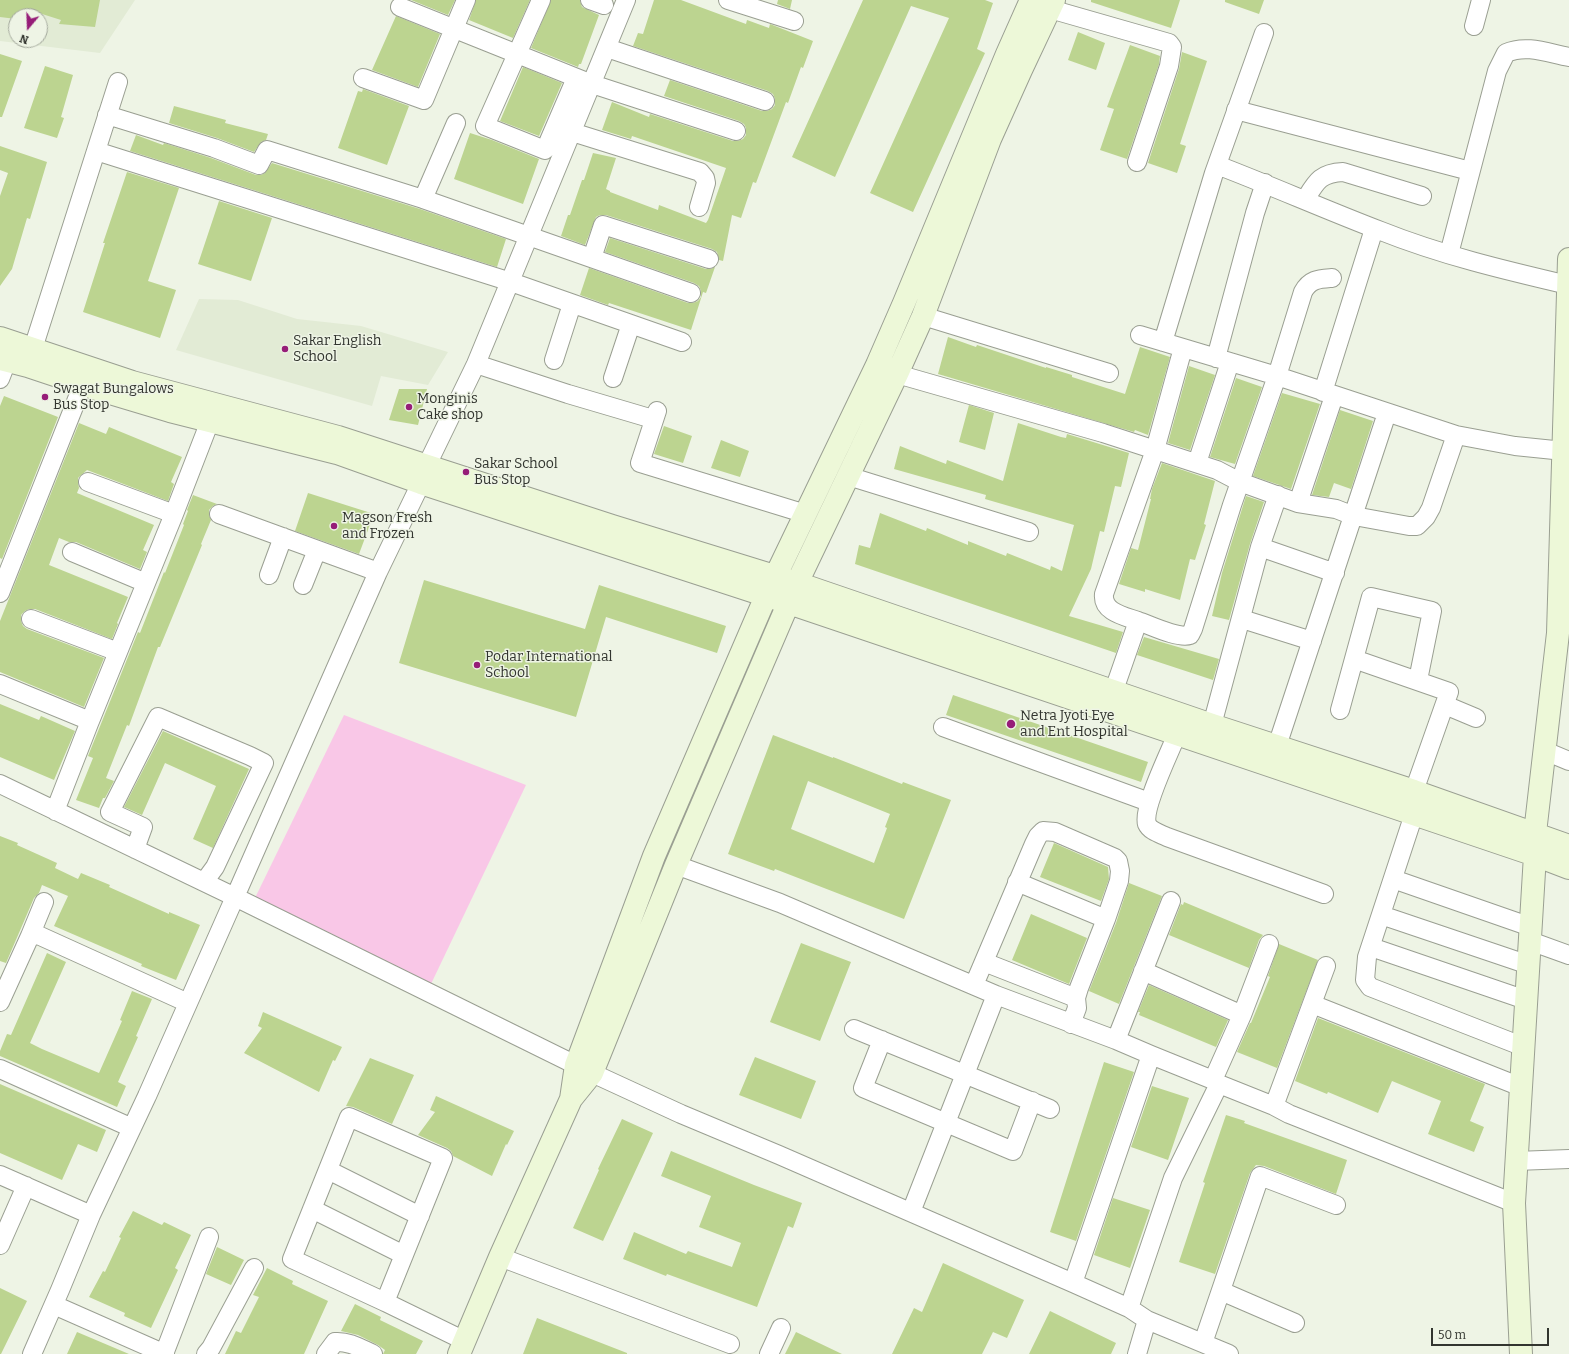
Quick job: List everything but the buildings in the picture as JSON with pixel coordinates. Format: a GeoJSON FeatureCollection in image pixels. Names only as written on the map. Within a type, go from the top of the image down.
{"type":"FeatureCollection","features":[{"type":"Feature","properties":{"kind":"street"},"geometry":{"type":"LineString","coordinates":[[363,78],[424,100],[466,0]]}},
{"type":"Feature","properties":{"kind":"street"},"geometry":{"type":"LineString","coordinates":[[541,0],[485,126],[545,150],[584,81],[606,48],[626,0]]}},
{"type":"Feature","properties":{"kind":"street"},"geometry":{"type":"LineString","coordinates":[[728,0],[794,21]]}},
{"type":"Feature","properties":{"kind":"street"},"geometry":{"type":"LineString","coordinates":[[1474,26],[1481,0]]}},
{"type":"Feature","properties":{"kind":"street"},"geometry":{"type":"LineString","coordinates":[[1039,2],[1169,43],[1172,48],[1169,66],[1137,162]]}},
{"type":"Feature","properties":{"kind":"street"},"geometry":{"type":"LineString","coordinates":[[385,1302],[443,1158],[349,1117],[292,1259],[385,1302],[462,1347],[500,1257],[676,865],[797,583],[897,374],[922,316],[990,139],[1039,2]]}},
{"type":"Feature","properties":{"kind":"street"},"geometry":{"type":"LineString","coordinates":[[584,1069],[654,856],[766,596],[877,365],[904,304],[1007,54],[1039,2]]}},
{"type":"Feature","properties":{"kind":"street"},"geometry":{"type":"LineString","coordinates":[[400,7],[584,81],[736,131]]}},
{"type":"Feature","properties":{"kind":"street"},"geometry":{"type":"LineString","coordinates":[[1162,342],[1217,165],[1264,33]]}},
{"type":"Feature","properties":{"kind":"street"},"geometry":{"type":"LineString","coordinates":[[606,48],[765,100]]}},
{"type":"Feature","properties":{"kind":"street"},"geometry":{"type":"LineString","coordinates":[[1449,254],[1497,71],[1506,53],[1514,49],[1527,49],[1569,57]]}},
{"type":"Feature","properties":{"kind":"street"},"geometry":{"type":"LineString","coordinates":[[32,1354],[91,1215],[188,1003],[378,572],[476,364],[572,132],[584,81]]}},
{"type":"Feature","properties":{"kind":"street"},"geometry":{"type":"LineString","coordinates":[[30,357],[118,82]]}},
{"type":"Feature","properties":{"kind":"street"},"geometry":{"type":"LineString","coordinates":[[1236,110],[1470,171]]}},
{"type":"Feature","properties":{"kind":"street"},"geometry":{"type":"LineString","coordinates":[[107,115],[214,148],[259,165],[267,150],[423,199],[691,293]]}},
{"type":"Feature","properties":{"kind":"street"},"geometry":{"type":"LineString","coordinates":[[423,199],[456,123]]}},
{"type":"Feature","properties":{"kind":"street"},"geometry":{"type":"LineString","coordinates":[[572,132],[700,172],[705,178],[706,184],[699,207]]}},
{"type":"Feature","properties":{"kind":"street"},"geometry":{"type":"LineString","coordinates":[[96,151],[510,282],[682,342]]}},
{"type":"Feature","properties":{"kind":"street"},"geometry":{"type":"LineString","coordinates":[[1217,165],[1374,228],[1472,262],[1568,285]]}},
{"type":"Feature","properties":{"kind":"street"},"geometry":{"type":"LineString","coordinates":[[1304,200],[1315,183],[1331,172],[1343,172],[1422,196]]}},
{"type":"Feature","properties":{"kind":"street"},"geometry":{"type":"LineString","coordinates":[[1197,463],[1223,360],[1255,213],[1265,183]]}},
{"type":"Feature","properties":{"kind":"street"},"geometry":{"type":"LineString","coordinates":[[592,258],[603,226],[709,259]]}},
{"type":"Feature","properties":{"kind":"street"},"geometry":{"type":"LineString","coordinates":[[1298,503],[1374,228]]}},
{"type":"Feature","properties":{"kind":"street"},"geometry":{"type":"LineString","coordinates":[[1521,1354],[1514,1203],[1531,934],[1535,833],[1544,751],[1564,635],[1564,451],[1569,258]]}},
{"type":"Feature","properties":{"kind":"street"},"geometry":{"type":"LineString","coordinates":[[1183,348],[1155,450],[1104,594],[1104,600],[1106,606],[1118,614],[1185,636],[1190,635],[1305,288],[1307,284],[1315,280],[1332,278]]}},
{"type":"Feature","properties":{"kind":"street"},"geometry":{"type":"LineString","coordinates":[[554,360],[572,304]]}},
{"type":"Feature","properties":{"kind":"street"},"geometry":{"type":"LineString","coordinates":[[922,316],[1109,373]]}},
{"type":"Feature","properties":{"kind":"street"},"geometry":{"type":"LineString","coordinates":[[612,378],[631,324]]}},
{"type":"Feature","properties":{"kind":"street"},"geometry":{"type":"LineString","coordinates":[[1140,335],[1277,376],[1456,435],[1516,446],[1564,451]]}},
{"type":"Feature","properties":{"kind":"street"},"geometry":{"type":"LineString","coordinates":[[0,338],[30,357],[83,384],[143,403],[212,412]]}},
{"type":"Feature","properties":{"kind":"street"},"geometry":{"type":"LineString","coordinates":[[2,366],[30,357],[132,382],[212,412],[337,453],[424,474],[612,526],[776,576],[1414,791],[1569,846]]}},
{"type":"Feature","properties":{"kind":"street"},"geometry":{"type":"LineString","coordinates":[[476,364],[568,394],[652,414],[640,463],[806,514]]}},
{"type":"Feature","properties":{"kind":"street"},"geometry":{"type":"LineString","coordinates":[[897,374],[1103,433],[1197,463],[1217,470],[1240,482],[1298,503],[1336,509],[1354,516],[1409,526],[1417,526],[1426,517],[1431,508],[1456,435]]}},
{"type":"Feature","properties":{"kind":"street"},"geometry":{"type":"LineString","coordinates":[[0,593],[83,384]]}},
{"type":"Feature","properties":{"kind":"street"},"geometry":{"type":"LineString","coordinates":[[55,811],[174,514],[212,412]]}},
{"type":"Feature","properties":{"kind":"street"},"geometry":{"type":"LineString","coordinates":[[1277,746],[1387,413]]}},
{"type":"Feature","properties":{"kind":"street"},"geometry":{"type":"LineString","coordinates":[[424,474],[766,596],[1414,814],[1569,868]]}},
{"type":"Feature","properties":{"kind":"street"},"geometry":{"type":"LineString","coordinates":[[848,476],[1029,532]]}},
{"type":"Feature","properties":{"kind":"street"},"geometry":{"type":"LineString","coordinates":[[88,482],[174,514]]}},
{"type":"Feature","properties":{"kind":"street"},"geometry":{"type":"LineString","coordinates":[[1212,724],[1242,619],[1260,547],[1278,495]]}},
{"type":"Feature","properties":{"kind":"street"},"geometry":{"type":"LineString","coordinates":[[220,514],[378,572]]}},
{"type":"Feature","properties":{"kind":"street"},"geometry":{"type":"LineString","coordinates":[[269,575],[283,537]]}},
{"type":"Feature","properties":{"kind":"street"},"geometry":{"type":"LineString","coordinates":[[1260,547],[1335,573]]}},
{"type":"Feature","properties":{"kind":"street"},"geometry":{"type":"LineString","coordinates":[[303,585],[317,550]]}},
{"type":"Feature","properties":{"kind":"street"},"geometry":{"type":"LineString","coordinates":[[72,552],[146,582]]}},
{"type":"Feature","properties":{"kind":"street"},"geometry":{"type":"LineString","coordinates":[[1340,710],[1371,597],[1432,611],[1418,680]]}},
{"type":"Feature","properties":{"kind":"street"},"geometry":{"type":"LineString","coordinates":[[31,619],[118,652]]}},
{"type":"Feature","properties":{"kind":"street"},"geometry":{"type":"LineString","coordinates":[[1242,619],[1312,640]]}},
{"type":"Feature","properties":{"kind":"street"},"geometry":{"type":"LineString","coordinates":[[1114,690],[1138,621]]}},
{"type":"Feature","properties":{"kind":"street"},"geometry":{"type":"LineString","coordinates":[[1354,659],[1449,692],[1414,791]]}},
{"type":"Feature","properties":{"kind":"street"},"geometry":{"type":"LineString","coordinates":[[0,684],[90,721]]}},
{"type":"Feature","properties":{"kind":"street"},"geometry":{"type":"LineString","coordinates":[[1445,705],[1476,718]]}},
{"type":"Feature","properties":{"kind":"street"},"geometry":{"type":"LineString","coordinates":[[135,849],[143,827],[110,812],[158,718],[250,756],[264,763],[215,867],[204,882]]}},
{"type":"Feature","properties":{"kind":"street"},"geometry":{"type":"LineString","coordinates":[[944,727],[1149,802]]}},
{"type":"Feature","properties":{"kind":"street"},"geometry":{"type":"LineString","coordinates":[[1177,734],[1149,802],[1146,815],[1147,825],[1154,832],[1324,894]]}},
{"type":"Feature","properties":{"kind":"street"},"geometry":{"type":"LineString","coordinates":[[1544,751],[1569,762]]}},
{"type":"Feature","properties":{"kind":"street"},"geometry":{"type":"LineString","coordinates":[[0,784],[235,897],[584,1069],[681,1114],[911,1212],[1128,1308],[1147,1320],[1229,1354]]}},
{"type":"Feature","properties":{"kind":"street"},"geometry":{"type":"LineString","coordinates":[[1414,814],[1367,957],[1365,980],[1370,987],[1524,1047]]}},
{"type":"Feature","properties":{"kind":"street"},"geometry":{"type":"LineString","coordinates":[[974,985],[1038,836],[1044,831],[1061,834],[1108,854],[1118,861],[1120,872],[1119,881],[1106,919],[1076,998],[1077,1008],[1072,1024]]}},
{"type":"Feature","properties":{"kind":"street"},"geometry":{"type":"LineString","coordinates":[[676,865],[780,903],[996,994],[1116,1040],[1274,1106],[1289,1114],[1514,1203]]}},
{"type":"Feature","properties":{"kind":"street"},"geometry":{"type":"LineString","coordinates":[[1393,879],[1531,934],[1569,955]]}},
{"type":"Feature","properties":{"kind":"street"},"geometry":{"type":"LineString","coordinates":[[1017,882],[1106,919]]}},
{"type":"Feature","properties":{"kind":"street"},"geometry":{"type":"LineString","coordinates":[[1116,1040],[1171,901]]}},
{"type":"Feature","properties":{"kind":"street"},"geometry":{"type":"LineString","coordinates":[[0,1002],[44,902]]}},
{"type":"Feature","properties":{"kind":"street"},"geometry":{"type":"LineString","coordinates":[[1381,915],[1529,965]]}},
{"type":"Feature","properties":{"kind":"street"},"geometry":{"type":"LineString","coordinates":[[30,936],[38,935],[188,1003]]}},
{"type":"Feature","properties":{"kind":"street"},"geometry":{"type":"LineString","coordinates":[[1128,1308],[1173,1178],[1216,1082],[1269,944]]}},
{"type":"Feature","properties":{"kind":"street"},"geometry":{"type":"LineString","coordinates":[[1371,947],[1526,1000]]}},
{"type":"Feature","properties":{"kind":"street"},"geometry":{"type":"LineString","coordinates":[[984,962],[1076,998]]}},
{"type":"Feature","properties":{"kind":"street"},"geometry":{"type":"LineString","coordinates":[[1274,1106],[1326,966]]}},
{"type":"Feature","properties":{"kind":"street"},"geometry":{"type":"LineString","coordinates":[[1143,971],[1242,1015]]}},
{"type":"Feature","properties":{"kind":"street"},"geometry":{"type":"LineString","coordinates":[[911,1212],[996,994]]}},
{"type":"Feature","properties":{"kind":"street"},"geometry":{"type":"LineString","coordinates":[[1312,1004],[1521,1087]]}},
{"type":"Feature","properties":{"kind":"street"},"geometry":{"type":"LineString","coordinates":[[854,1029],[1050,1109]]}},
{"type":"Feature","properties":{"kind":"street"},"geometry":{"type":"LineString","coordinates":[[882,1040],[862,1088],[1014,1151],[1032,1101]]}},
{"type":"Feature","properties":{"kind":"street"},"geometry":{"type":"LineString","coordinates":[[1073,1283],[1151,1055]]}},
{"type":"Feature","properties":{"kind":"street"},"geometry":{"type":"LineString","coordinates":[[0,1069],[132,1128]]}},
{"type":"Feature","properties":{"kind":"street"},"geometry":{"type":"LineString","coordinates":[[1516,1161],[1569,1158]]}},
{"type":"Feature","properties":{"kind":"street"},"geometry":{"type":"LineString","coordinates":[[328,1170],[420,1216]]}},
{"type":"Feature","properties":{"kind":"street"},"geometry":{"type":"LineString","coordinates":[[0,1175],[91,1215]]}},
{"type":"Feature","properties":{"kind":"street"},"geometry":{"type":"LineString","coordinates":[[1203,1343],[1260,1176],[1336,1205]]}},
{"type":"Feature","properties":{"kind":"street"},"geometry":{"type":"LineString","coordinates":[[0,1245],[26,1186]]}},
{"type":"Feature","properties":{"kind":"street"},"geometry":{"type":"LineString","coordinates":[[312,1209],[404,1255]]}},
{"type":"Feature","properties":{"kind":"street"},"geometry":{"type":"LineString","coordinates":[[54,1305],[165,1354],[210,1237]]}},
{"type":"Feature","properties":{"kind":"street"},"geometry":{"type":"LineString","coordinates":[[500,1257],[730,1344]]}},
{"type":"Feature","properties":{"kind":"street"},"geometry":{"type":"LineString","coordinates":[[206,1354],[254,1268]]}},
{"type":"Feature","properties":{"kind":"street"},"geometry":{"type":"LineString","coordinates":[[1221,1291],[1295,1322]]}},
{"type":"Feature","properties":{"kind":"street"},"geometry":{"type":"LineString","coordinates":[[1136,1354],[1147,1320]]}},
{"type":"Feature","properties":{"kind":"street"},"geometry":{"type":"LineString","coordinates":[[769,1354],[781,1328]]}},
{"type":"Feature","properties":{"kind":"street"},"geometry":{"type":"LineString","coordinates":[[326,1354],[335,1342],[343,1341],[373,1354]]}},
{"type":"Feature","properties":{"kind":"shaded area"},"geometry":{"type":"Polygon","coordinates":[[[0,0],[135,0],[100,53],[48,47],[48,8],[8,8],[8,42],[0,41],[0,0]]]}},
{"type":"Feature","properties":{"kind":"shaded area"},"geometry":{"type":"Polygon","coordinates":[[[199,299],[238,300],[297,319],[361,326],[448,352],[428,385],[381,376],[372,406],[176,350],[199,299]]]}},
{"type":"Feature","properties":{"kind":"shaded area"},"geometry":{"type":"Polygon","coordinates":[[[344,715],[526,785],[431,984],[255,898],[344,715]]]}},
{"type":"Feature","properties":{"kind":"place","name":"Sakar English School"},"geometry":{"type":"Point","coordinates":[285,349]}},
{"type":"Feature","properties":{"kind":"place","name":"Swagat Bungalows Bus Stop"},"geometry":{"type":"Point","coordinates":[45,397]}},
{"type":"Feature","properties":{"kind":"place","name":"Monginis Cake shop"},"geometry":{"type":"Point","coordinates":[409,407]}},
{"type":"Feature","properties":{"kind":"place","name":"Sakar School Bus Stop"},"geometry":{"type":"Point","coordinates":[466,472]}},
{"type":"Feature","properties":{"kind":"place","name":"Magson Fresh and Frozen"},"geometry":{"type":"Point","coordinates":[334,526]}},
{"type":"Feature","properties":{"kind":"place","name":"Podar International School"},"geometry":{"type":"Point","coordinates":[477,665]}},
{"type":"Feature","properties":{"kind":"place","name":"Netra Jyoti Eye and Ent Hospital"},"geometry":{"type":"Point","coordinates":[1011,724]}}]}
